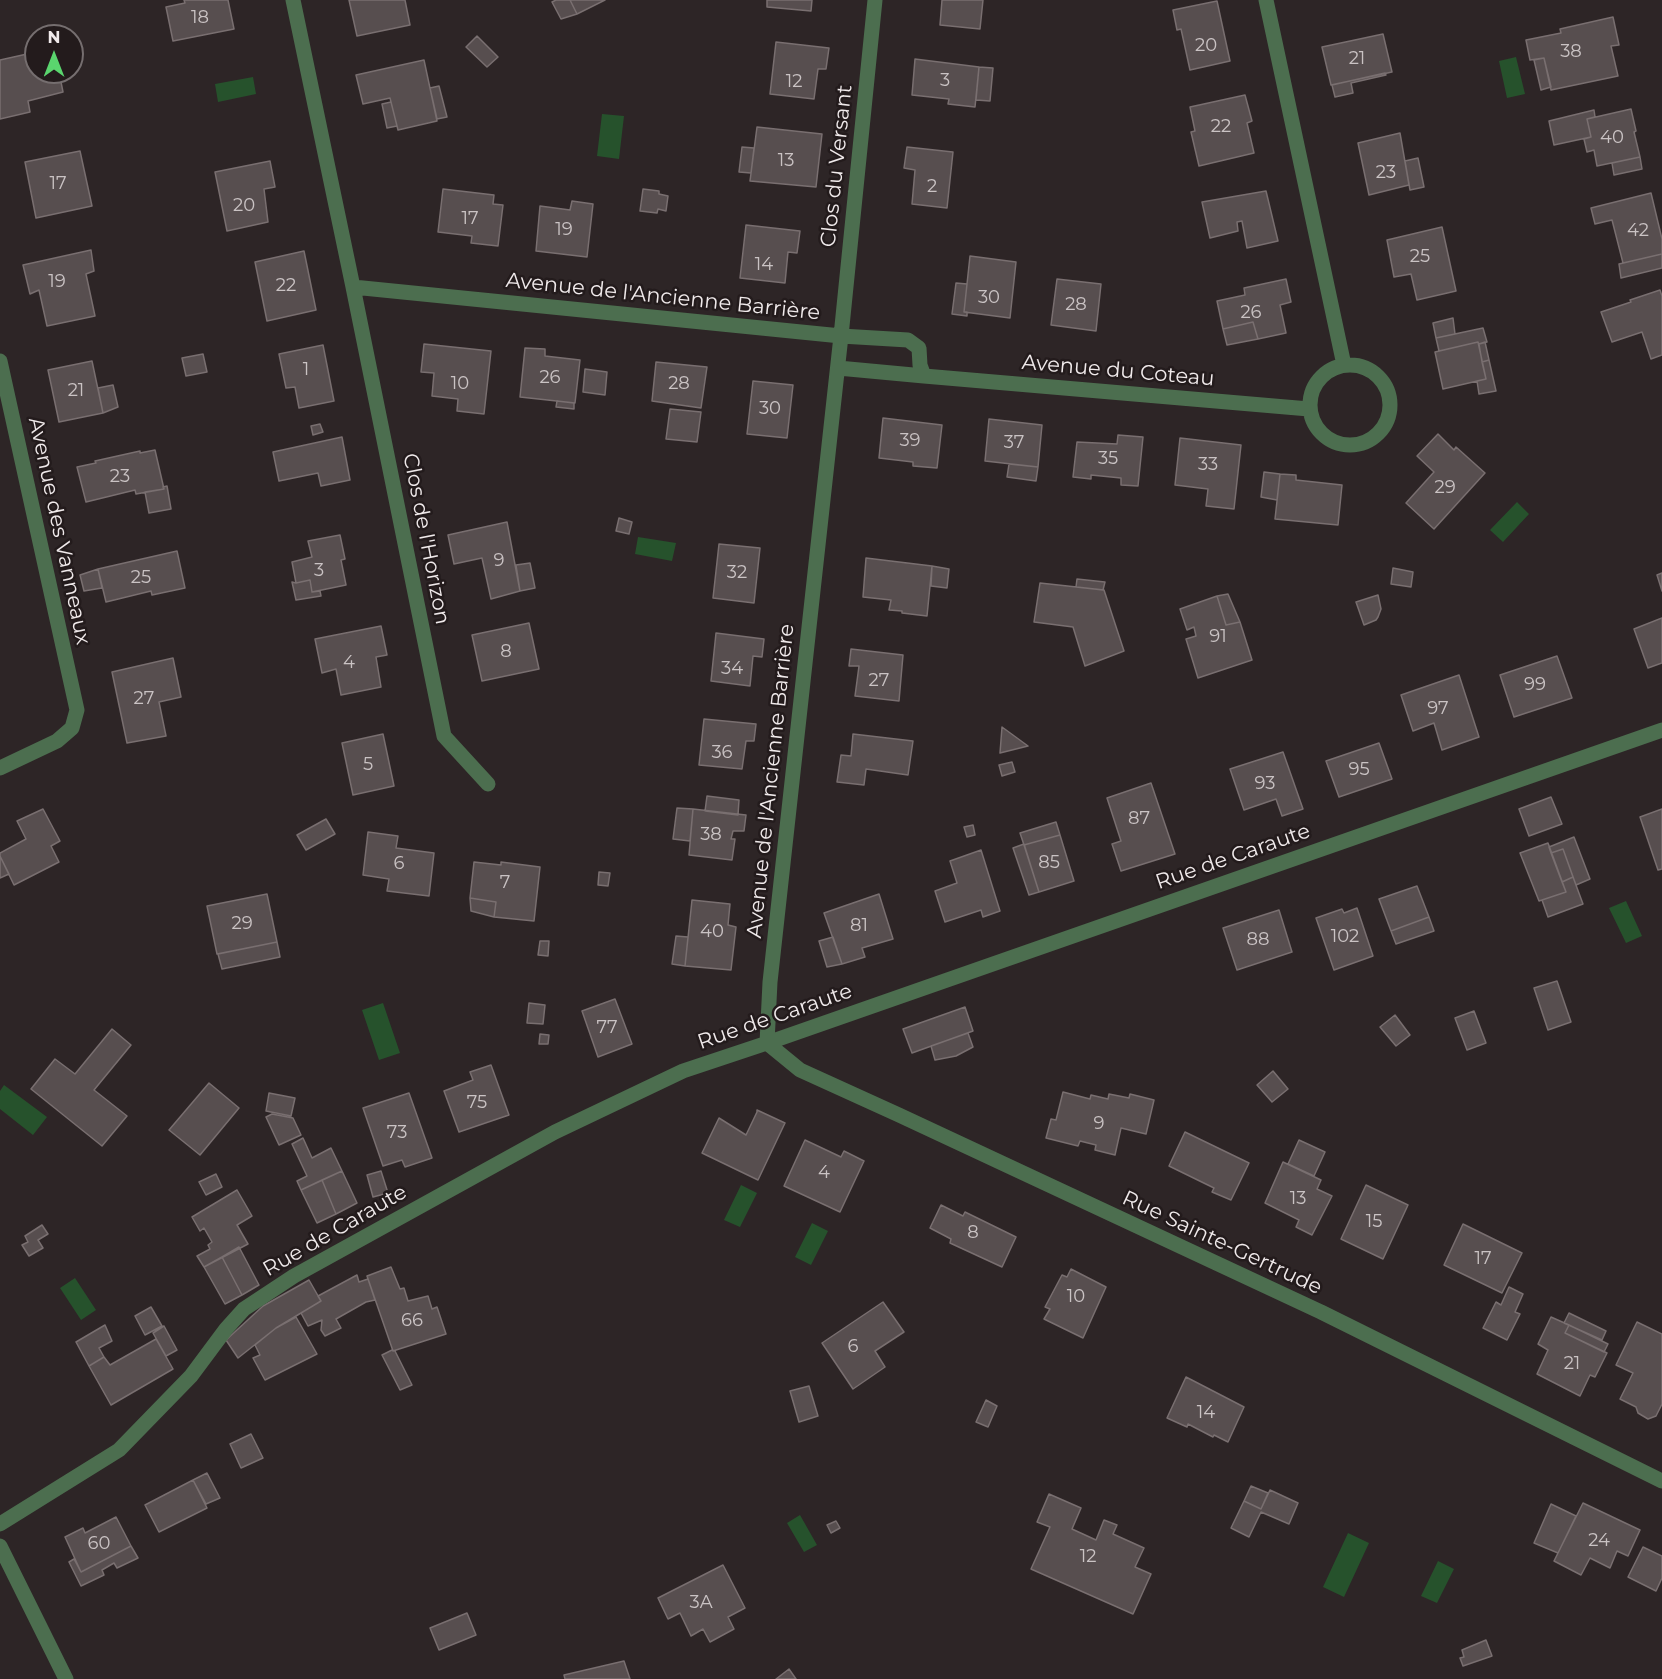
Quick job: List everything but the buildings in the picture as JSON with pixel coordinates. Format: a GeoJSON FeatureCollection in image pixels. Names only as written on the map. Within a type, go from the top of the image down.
{"type":"FeatureCollection","features":[{"type":"Feature","properties":{"kind":"street"},"geometry":{"type":"LineString","coordinates":[[293,0],[353,288]]}},
{"type":"Feature","properties":{"kind":"street","name":"Clos du Versant"},"geometry":{"type":"LineString","coordinates":[[841,336],[875,0]]}},
{"type":"Feature","properties":{"kind":"street"},"geometry":{"type":"LineString","coordinates":[[1266,0],[1344,365]]}},
{"type":"Feature","properties":{"kind":"street","name":"Avenue de l'Ancienne Barrière"},"geometry":{"type":"LineString","coordinates":[[353,288],[841,336],[770,982],[766,1043]]}},
{"type":"Feature","properties":{"kind":"street","name":"Clos de l'Horizon"},"geometry":{"type":"LineString","coordinates":[[353,288],[444,736],[488,784]]}},
{"type":"Feature","properties":{"kind":"street"},"geometry":{"type":"LineString","coordinates":[[841,336],[908,340],[919,348],[920,365],[924,376]]}},
{"type":"Feature","properties":{"kind":"street","name":"Avenue des Vanneaux"},"geometry":{"type":"LineString","coordinates":[[0,361],[77,710],[72,728],[57,741],[0,768]]}},
{"type":"Feature","properties":{"kind":"street"},"geometry":{"type":"LineString","coordinates":[[1344,365],[1363,367],[1379,377],[1389,394],[1390,413],[1382,431],[1367,442],[1348,446],[1329,440],[1322,434],[1315,427],[1309,409],[1312,389],[1325,373],[1344,365]]}},
{"type":"Feature","properties":{"kind":"street","name":"Avenue du Coteau"},"geometry":{"type":"LineString","coordinates":[[838,368],[1309,409]]}},
{"type":"Feature","properties":{"kind":"street","name":"Rue de Caraute"},"geometry":{"type":"LineString","coordinates":[[0,1524],[119,1450],[191,1376],[244,1309],[294,1276],[555,1132],[683,1071],[1662,729]]}},
{"type":"Feature","properties":{"kind":"street","name":"Rue Sainte-Gertrude"},"geometry":{"type":"LineString","coordinates":[[766,1043],[800,1071],[1321,1312],[1662,1481]]}},
{"type":"Feature","properties":{"kind":"street"},"geometry":{"type":"LineString","coordinates":[[0,1546],[66,1679]]}},
{"type":"Feature","properties":{"kind":"shaded area"},"geometry":{"type":"Polygon","coordinates":[[[1516,57],[1525,94],[1507,98],[1499,61],[1516,57]]]}},
{"type":"Feature","properties":{"kind":"shaded area"},"geometry":{"type":"Polygon","coordinates":[[[253,77],[256,94],[218,102],[215,84],[253,77]]]}},
{"type":"Feature","properties":{"kind":"shaded area"},"geometry":{"type":"Polygon","coordinates":[[[602,114],[624,116],[619,159],[597,156],[602,114]]]}},
{"type":"Feature","properties":{"kind":"shaded area"},"geometry":{"type":"Polygon","coordinates":[[[1517,502],[1529,514],[1503,542],[1490,530],[1517,502]]]}},
{"type":"Feature","properties":{"kind":"shaded area"},"geometry":{"type":"Polygon","coordinates":[[[638,537],[676,543],[672,561],[635,554],[638,537]]]}},
{"type":"Feature","properties":{"kind":"shaded area"},"geometry":{"type":"Polygon","coordinates":[[[1626,901],[1642,936],[1626,943],[1609,908],[1626,901]]]}},
{"type":"Feature","properties":{"kind":"shaded area"},"geometry":{"type":"Polygon","coordinates":[[[383,1003],[400,1053],[379,1060],[362,1010],[383,1003]]]}},
{"type":"Feature","properties":{"kind":"shaded area"},"geometry":{"type":"Polygon","coordinates":[[[4,1085],[47,1117],[33,1135],[0,1109],[0,1091],[4,1085]]]}},
{"type":"Feature","properties":{"kind":"shaded area"},"geometry":{"type":"Polygon","coordinates":[[[741,1185],[757,1193],[740,1227],[724,1220],[741,1185]]]}},
{"type":"Feature","properties":{"kind":"shaded area"},"geometry":{"type":"Polygon","coordinates":[[[812,1223],[828,1231],[811,1265],[795,1257],[812,1223]]]}},
{"type":"Feature","properties":{"kind":"shaded area"},"geometry":{"type":"Polygon","coordinates":[[[75,1278],[96,1310],[81,1320],[60,1288],[75,1278]]]}},
{"type":"Feature","properties":{"kind":"shaded area"},"geometry":{"type":"Polygon","coordinates":[[[800,1515],[817,1545],[804,1552],[787,1523],[800,1515]]]}},
{"type":"Feature","properties":{"kind":"shaded area"},"geometry":{"type":"Polygon","coordinates":[[[1348,1533],[1369,1543],[1344,1597],[1323,1587],[1348,1533]]]}},
{"type":"Feature","properties":{"kind":"shaded area"},"geometry":{"type":"Polygon","coordinates":[[[1438,1561],[1454,1569],[1437,1603],[1421,1596],[1438,1561]]]}}]}
